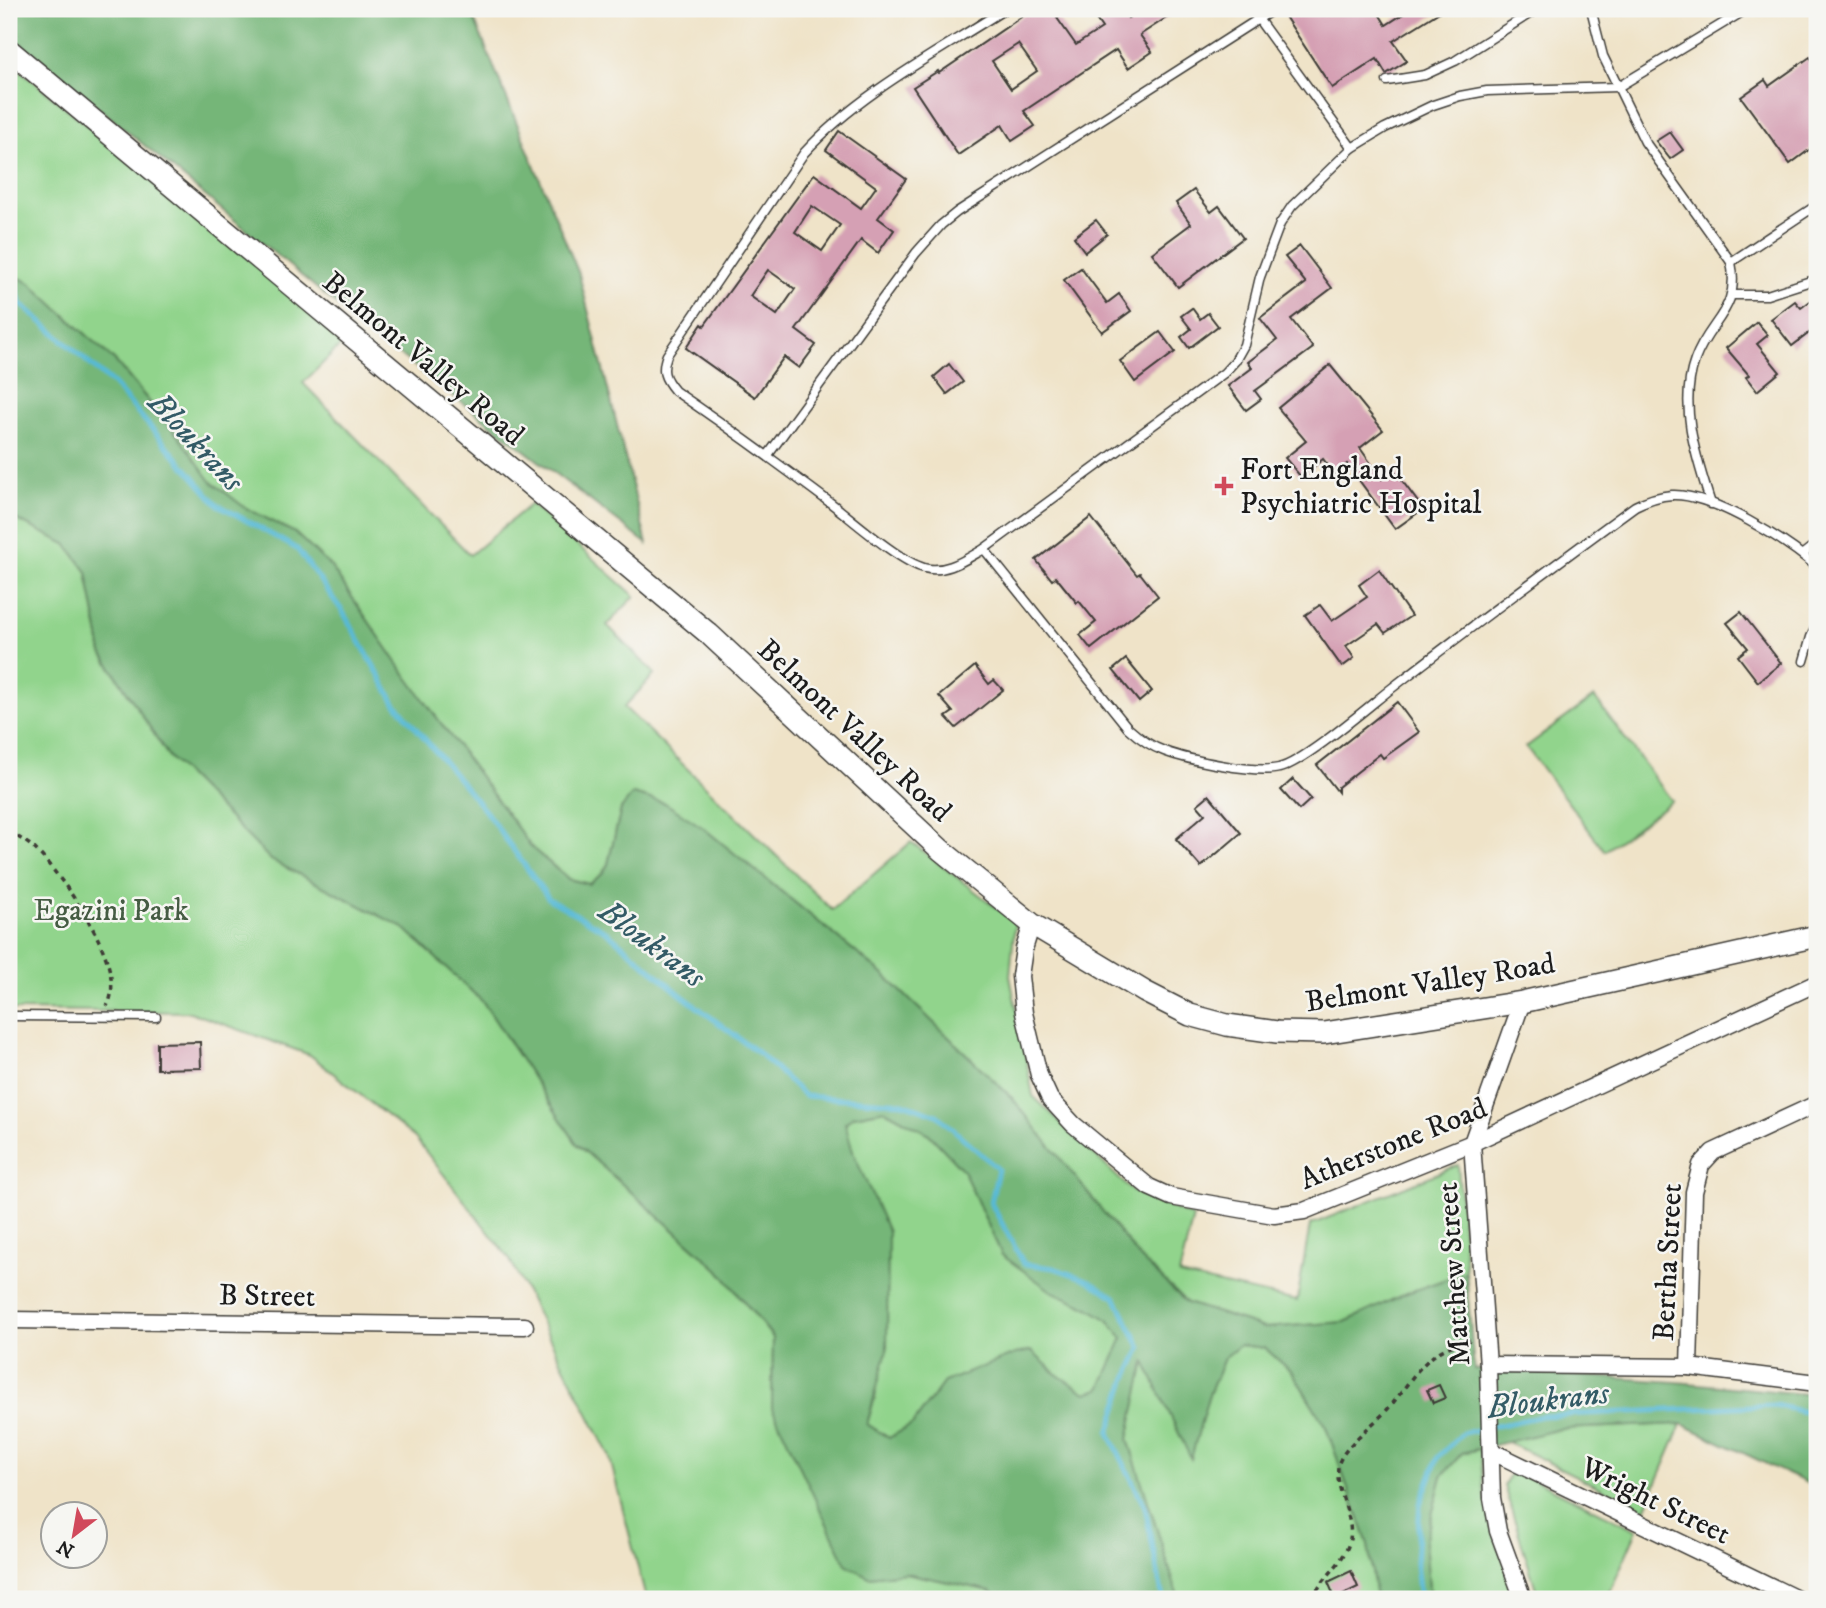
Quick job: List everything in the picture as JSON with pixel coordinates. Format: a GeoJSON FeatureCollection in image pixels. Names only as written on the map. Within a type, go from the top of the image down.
{"type":"FeatureCollection","features":[{"type":"Feature","properties":{"kind":"street","name":"Belmont Valley Road"},"geometry":{"type":"LineString","coordinates":[[9,50],[709,634],[941,850],[1032,924],[1144,992],[1190,1015],[1227,1025],[1324,1033],[1522,1002],[1817,936]]}},
{"type":"Feature","properties":{"kind":"street","name":"Atherstone Road"},"geometry":{"type":"LineString","coordinates":[[1032,924],[1024,949],[1020,976],[1024,1013],[1039,1074],[1050,1099],[1073,1124],[1149,1187],[1171,1197],[1274,1215],[1304,1211],[1472,1143],[1817,983]]}},
{"type":"Feature","properties":{"kind":"street","name":"Matthew Street"},"geometry":{"type":"LineString","coordinates":[[1522,1002],[1472,1143],[1488,1365],[1492,1498],[1498,1531],[1523,1599]]}},
{"type":"Feature","properties":{"kind":"street","name":"Bertha Street"},"geometry":{"type":"LineString","coordinates":[[1689,1367],[1694,1192],[1701,1165],[1713,1152],[1810,1107],[1817,1108]]}},
{"type":"Feature","properties":{"kind":"street","name":"B Street"},"geometry":{"type":"LineString","coordinates":[[9,1320],[525,1326]]}},
{"type":"Feature","properties":{"kind":"street"},"geometry":{"type":"LineString","coordinates":[[1488,1365],[1689,1367],[1817,1383]]}},
{"type":"Feature","properties":{"kind":"street","name":"Wright Street"},"geometry":{"type":"LineString","coordinates":[[1491,1438],[1797,1599]]}},
{"type":"Feature","properties":{"kind":"lane"},"geometry":{"type":"LineString","coordinates":[[1005,9],[865,100],[824,132],[804,153],[667,355],[663,367],[665,378],[675,390],[768,455],[910,561],[924,568],[937,570],[950,567],[984,549],[1224,373],[1244,345],[1260,277],[1280,224],[1292,206],[1352,148],[1385,128],[1433,105],[1460,96],[1487,91],[1618,87],[1747,9]]}},
{"type":"Feature","properties":{"kind":"lane"},"geometry":{"type":"LineString","coordinates":[[1251,9],[1352,148]]}},
{"type":"Feature","properties":{"kind":"lane"},"geometry":{"type":"LineString","coordinates":[[768,455],[916,253],[941,225],[1274,9]]}},
{"type":"Feature","properties":{"kind":"lane"},"geometry":{"type":"LineString","coordinates":[[1387,81],[1425,75],[1455,61],[1537,9]]}},
{"type":"Feature","properties":{"kind":"lane"},"geometry":{"type":"LineString","coordinates":[[1591,9],[1603,56],[1645,142],[1731,262],[1734,277],[1727,310],[1702,344],[1694,362],[1690,382],[1692,437],[1711,504]]}},
{"type":"Feature","properties":{"kind":"lane"},"geometry":{"type":"LineString","coordinates":[[1731,262],[1817,205]]}},
{"type":"Feature","properties":{"kind":"lane"},"geometry":{"type":"LineString","coordinates":[[1732,295],[1767,295],[1817,279]]}},
{"type":"Feature","properties":{"kind":"lane"},"geometry":{"type":"LineString","coordinates":[[984,549],[1128,728],[1143,741],[1165,752],[1261,770],[1282,768],[1319,744],[1477,621],[1635,506],[1658,496],[1695,498],[1750,521],[1803,554],[1817,567]]}},
{"type":"Feature","properties":{"kind":"lane"},"geometry":{"type":"LineString","coordinates":[[1803,554],[1817,543]]}},
{"type":"Feature","properties":{"kind":"lane"},"geometry":{"type":"LineString","coordinates":[[1804,661],[1817,625]]}},
{"type":"Feature","properties":{"kind":"lane"},"geometry":{"type":"LineString","coordinates":[[9,1016],[156,1017]]}},
{"type":"Feature","properties":{"kind":"path"},"geometry":{"type":"LineString","coordinates":[[9,831],[34,848],[86,915],[109,965],[111,999],[101,1017]]}},
{"type":"Feature","properties":{"kind":"path"},"geometry":{"type":"LineString","coordinates":[[1312,1599],[1316,1589],[1349,1544],[1350,1532],[1338,1480],[1338,1464],[1347,1449],[1389,1408],[1412,1377],[1434,1355],[1453,1345],[1486,1336]]}},
{"type":"Feature","properties":{"kind":"green space"},"geometry":{"type":"Polygon","coordinates":[[[9,9],[470,9],[579,274],[647,544],[361,325],[9,36],[9,9]]]}},
{"type":"Feature","properties":{"kind":"green space"},"geometry":{"type":"Polygon","coordinates":[[[9,61],[347,339],[303,383],[470,555],[531,504],[635,596],[607,625],[655,674],[624,707],[832,910],[911,842],[1015,922],[1010,976],[1033,1096],[1132,1191],[1193,1217],[1179,1275],[1297,1301],[1310,1225],[1458,1165],[1466,1272],[1407,1293],[1345,1322],[1264,1328],[1187,1303],[1140,1258],[1012,1098],[885,976],[702,827],[621,809],[608,864],[602,874],[589,884],[569,879],[532,848],[331,567],[295,533],[244,507],[210,481],[179,437],[116,362],[30,283],[9,273],[9,61]]]}},
{"type":"Feature","properties":{"kind":"green space"},"geometry":{"type":"Polygon","coordinates":[[[9,273],[30,283],[116,362],[179,437],[211,481],[244,507],[295,533],[331,567],[532,848],[568,879],[589,884],[602,874],[608,864],[621,809],[633,794],[665,803],[702,827],[885,976],[1012,1098],[1140,1258],[1187,1303],[1264,1328],[1345,1322],[1407,1293],[1466,1272],[1474,1369],[1676,1382],[1817,1395],[1817,1488],[1682,1424],[1560,1429],[1462,1453],[1442,1476],[1425,1542],[1430,1599],[1376,1599],[1368,1544],[1326,1427],[1293,1373],[1265,1348],[1240,1345],[1224,1358],[1208,1397],[1191,1459],[1145,1362],[1128,1439],[1179,1599],[1000,1599],[991,1591],[906,1573],[869,1577],[846,1564],[772,1408],[773,1337],[718,1269],[577,1144],[483,1002],[404,928],[271,860],[169,757],[102,653],[87,572],[66,544],[9,516],[9,273]],[[885,1110],[854,1116],[845,1123],[853,1152],[888,1232],[887,1350],[867,1424],[889,1438],[913,1424],[944,1382],[1015,1354],[1031,1351],[1059,1376],[1086,1393],[1100,1389],[1123,1338],[1108,1320],[1051,1291],[1002,1255],[963,1170],[929,1134],[885,1110]]]}},
{"type":"Feature","properties":{"kind":"green space","name":"Egazini Park"},"geometry":{"type":"Polygon","coordinates":[[[9,516],[66,544],[87,572],[102,653],[169,757],[271,860],[404,928],[483,1002],[577,1144],[718,1269],[773,1338],[772,1408],[797,1457],[869,1577],[906,1573],[991,1591],[1000,1599],[646,1599],[609,1455],[509,1258],[415,1138],[310,1055],[190,1012],[9,1010],[9,516]]]}},
{"type":"Feature","properties":{"kind":"green space"},"geometry":{"type":"Polygon","coordinates":[[[1594,697],[1672,801],[1605,851],[1526,747],[1594,697]]]}},
{"type":"Feature","properties":{"kind":"green space"},"geometry":{"type":"Polygon","coordinates":[[[885,1110],[929,1134],[963,1170],[1002,1255],[1108,1320],[1124,1339],[1100,1389],[1086,1393],[1059,1376],[1030,1351],[944,1382],[913,1424],[889,1438],[867,1424],[876,1394],[853,1152],[845,1123],[854,1116],[885,1110]]]}},
{"type":"Feature","properties":{"kind":"green space"},"geometry":{"type":"Polygon","coordinates":[[[1240,1345],[1265,1348],[1293,1373],[1326,1427],[1368,1544],[1376,1599],[1179,1599],[1128,1439],[1145,1360],[1191,1458],[1208,1397],[1224,1358],[1240,1345]]]}},
{"type":"Feature","properties":{"kind":"green space"},"geometry":{"type":"Polygon","coordinates":[[[1682,1424],[1645,1510],[1507,1442],[1560,1429],[1682,1424]]]}},
{"type":"Feature","properties":{"kind":"green space"},"geometry":{"type":"Polygon","coordinates":[[[1480,1449],[1490,1522],[1517,1599],[1430,1599],[1425,1542],[1442,1476],[1462,1453],[1480,1449]]]}},
{"type":"Feature","properties":{"kind":"green space"},"geometry":{"type":"Polygon","coordinates":[[[1519,1472],[1637,1530],[1607,1599],[1539,1599],[1504,1486],[1510,1474],[1519,1472]]]}},
{"type":"Feature","properties":{"kind":"building"},"geometry":{"type":"Polygon","coordinates":[[[1033,9],[1070,9],[1057,18],[1076,45],[1102,28],[1089,9],[1121,9],[1128,18],[1142,9],[1180,9],[1140,35],[1152,52],[1128,68],[1116,50],[1024,111],[1035,126],[1012,141],[1002,125],[958,155],[913,87],[938,71],[939,73],[1033,9]],[[1018,44],[992,61],[1011,89],[1037,71],[1018,44]]]}},
{"type":"Feature","properties":{"kind":"building"},"geometry":{"type":"Polygon","coordinates":[[[1301,9],[1376,9],[1386,25],[1411,9],[1444,9],[1393,41],[1407,61],[1386,74],[1377,59],[1332,88],[1286,18],[1301,9]]]}},
{"type":"Feature","properties":{"kind":"building"},"geometry":{"type":"Polygon","coordinates":[[[1810,57],[1817,66],[1817,144],[1790,164],[1741,97],[1765,80],[1769,86],[1810,57]]]}},
{"type":"Feature","properties":{"kind":"building"},"geometry":{"type":"Polygon","coordinates":[[[839,131],[906,179],[878,218],[894,230],[878,253],[861,240],[796,330],[816,345],[799,368],[784,357],[755,397],[686,348],[814,174],[861,208],[876,187],[826,150],[839,131]],[[812,206],[795,232],[822,251],[840,225],[812,206]],[[768,270],[750,296],[777,315],[795,289],[768,270]]]}},
{"type":"Feature","properties":{"kind":"building"},"geometry":{"type":"Polygon","coordinates":[[[1670,132],[1683,150],[1670,159],[1656,141],[1670,132]]]}},
{"type":"Feature","properties":{"kind":"building"},"geometry":{"type":"Polygon","coordinates":[[[1194,190],[1211,212],[1219,206],[1243,238],[1178,287],[1152,253],[1191,224],[1176,203],[1194,190]]]}},
{"type":"Feature","properties":{"kind":"building"},"geometry":{"type":"Polygon","coordinates":[[[1096,220],[1107,234],[1085,252],[1074,237],[1096,220]]]}},
{"type":"Feature","properties":{"kind":"building"},"geometry":{"type":"Polygon","coordinates":[[[1300,246],[1332,288],[1291,319],[1313,348],[1255,391],[1261,399],[1246,410],[1228,386],[1252,368],[1248,362],[1277,340],[1260,318],[1306,283],[1285,257],[1300,246]]]}},
{"type":"Feature","properties":{"kind":"building"},"geometry":{"type":"Polygon","coordinates":[[[1081,268],[1107,303],[1119,294],[1131,311],[1102,332],[1064,280],[1081,268]]]}},
{"type":"Feature","properties":{"kind":"building"},"geometry":{"type":"Polygon","coordinates":[[[1817,296],[1817,327],[1792,346],[1771,319],[1795,301],[1801,308],[1817,296]]]}},
{"type":"Feature","properties":{"kind":"building"},"geometry":{"type":"Polygon","coordinates":[[[1192,308],[1200,319],[1208,313],[1218,326],[1189,348],[1181,337],[1191,329],[1181,316],[1192,308]]]}},
{"type":"Feature","properties":{"kind":"building"},"geometry":{"type":"Polygon","coordinates":[[[1757,322],[1768,335],[1757,344],[1780,372],[1757,391],[1746,377],[1749,375],[1726,348],[1757,322]]]}},
{"type":"Feature","properties":{"kind":"building"},"geometry":{"type":"Polygon","coordinates":[[[1160,332],[1175,352],[1135,382],[1120,361],[1160,332]]]}},
{"type":"Feature","properties":{"kind":"building"},"geometry":{"type":"Polygon","coordinates":[[[949,364],[963,382],[947,394],[934,377],[949,364]]]}},
{"type":"Feature","properties":{"kind":"building"},"geometry":{"type":"Polygon","coordinates":[[[1330,365],[1383,430],[1360,448],[1382,479],[1394,470],[1423,509],[1395,529],[1347,464],[1335,474],[1323,459],[1301,477],[1285,458],[1306,441],[1278,408],[1330,365]]]}},
{"type":"Feature","properties":{"kind":"building"},"geometry":{"type":"Polygon","coordinates":[[[1091,517],[1137,575],[1140,573],[1158,596],[1091,649],[1080,635],[1096,622],[1056,577],[1052,580],[1036,560],[1091,517]]]}},
{"type":"Feature","properties":{"kind":"building"},"geometry":{"type":"Polygon","coordinates":[[[1379,570],[1411,616],[1385,633],[1378,624],[1346,646],[1354,658],[1342,667],[1305,615],[1320,605],[1332,621],[1367,597],[1359,585],[1379,570]]]}},
{"type":"Feature","properties":{"kind":"building"},"geometry":{"type":"Polygon","coordinates":[[[1741,612],[1781,663],[1758,682],[1738,656],[1748,648],[1727,623],[1741,612]]]}},
{"type":"Feature","properties":{"kind":"building"},"geometry":{"type":"Polygon","coordinates":[[[1126,659],[1152,691],[1139,702],[1113,670],[1126,659]]]}},
{"type":"Feature","properties":{"kind":"building"},"geometry":{"type":"Polygon","coordinates":[[[975,666],[989,684],[994,680],[1003,690],[956,728],[946,717],[953,712],[939,696],[975,666]]]}},
{"type":"Feature","properties":{"kind":"building"},"geometry":{"type":"Polygon","coordinates":[[[1397,702],[1419,732],[1383,758],[1380,754],[1338,787],[1338,792],[1317,765],[1397,702]]]}},
{"type":"Feature","properties":{"kind":"building"},"geometry":{"type":"Polygon","coordinates":[[[1293,779],[1311,799],[1299,810],[1281,790],[1293,779]]]}},
{"type":"Feature","properties":{"kind":"building"},"geometry":{"type":"Polygon","coordinates":[[[1209,795],[1241,833],[1201,867],[1176,839],[1205,814],[1197,805],[1209,795]]]}},
{"type":"Feature","properties":{"kind":"building"},"geometry":{"type":"Polygon","coordinates":[[[200,1042],[201,1068],[157,1069],[157,1043],[200,1042]]]}},
{"type":"Feature","properties":{"kind":"building"},"geometry":{"type":"Polygon","coordinates":[[[1439,1385],[1445,1398],[1433,1403],[1427,1390],[1439,1385]]]}},
{"type":"Feature","properties":{"kind":"building"},"geometry":{"type":"Polygon","coordinates":[[[1351,1571],[1358,1587],[1335,1598],[1328,1582],[1351,1571]]]}},
{"type":"Feature","properties":{"kind":"waterway","name":"Bloukrans"},"geometry":{"type":"LineString","coordinates":[[9,264],[20,303],[114,385],[217,504],[297,549],[343,612],[395,703],[486,812],[549,899],[607,932],[680,994],[761,1055],[805,1096],[903,1103],[937,1115],[998,1169],[991,1203],[1024,1264],[1054,1268],[1085,1279],[1115,1297],[1141,1348],[1126,1380],[1109,1433],[1145,1507],[1163,1599]]}},
{"type":"Feature","properties":{"kind":"waterway","name":"Bloukrans"},"geometry":{"type":"LineString","coordinates":[[1420,1599],[1416,1563],[1420,1504],[1438,1457],[1463,1433],[1542,1416],[1775,1405],[1817,1415]]}},
{"type":"Feature","properties":{"kind":"place","name":"Fort England Psychiatric Hospital"},"geometry":{"type":"Point","coordinates":[1224,486]}}]}
